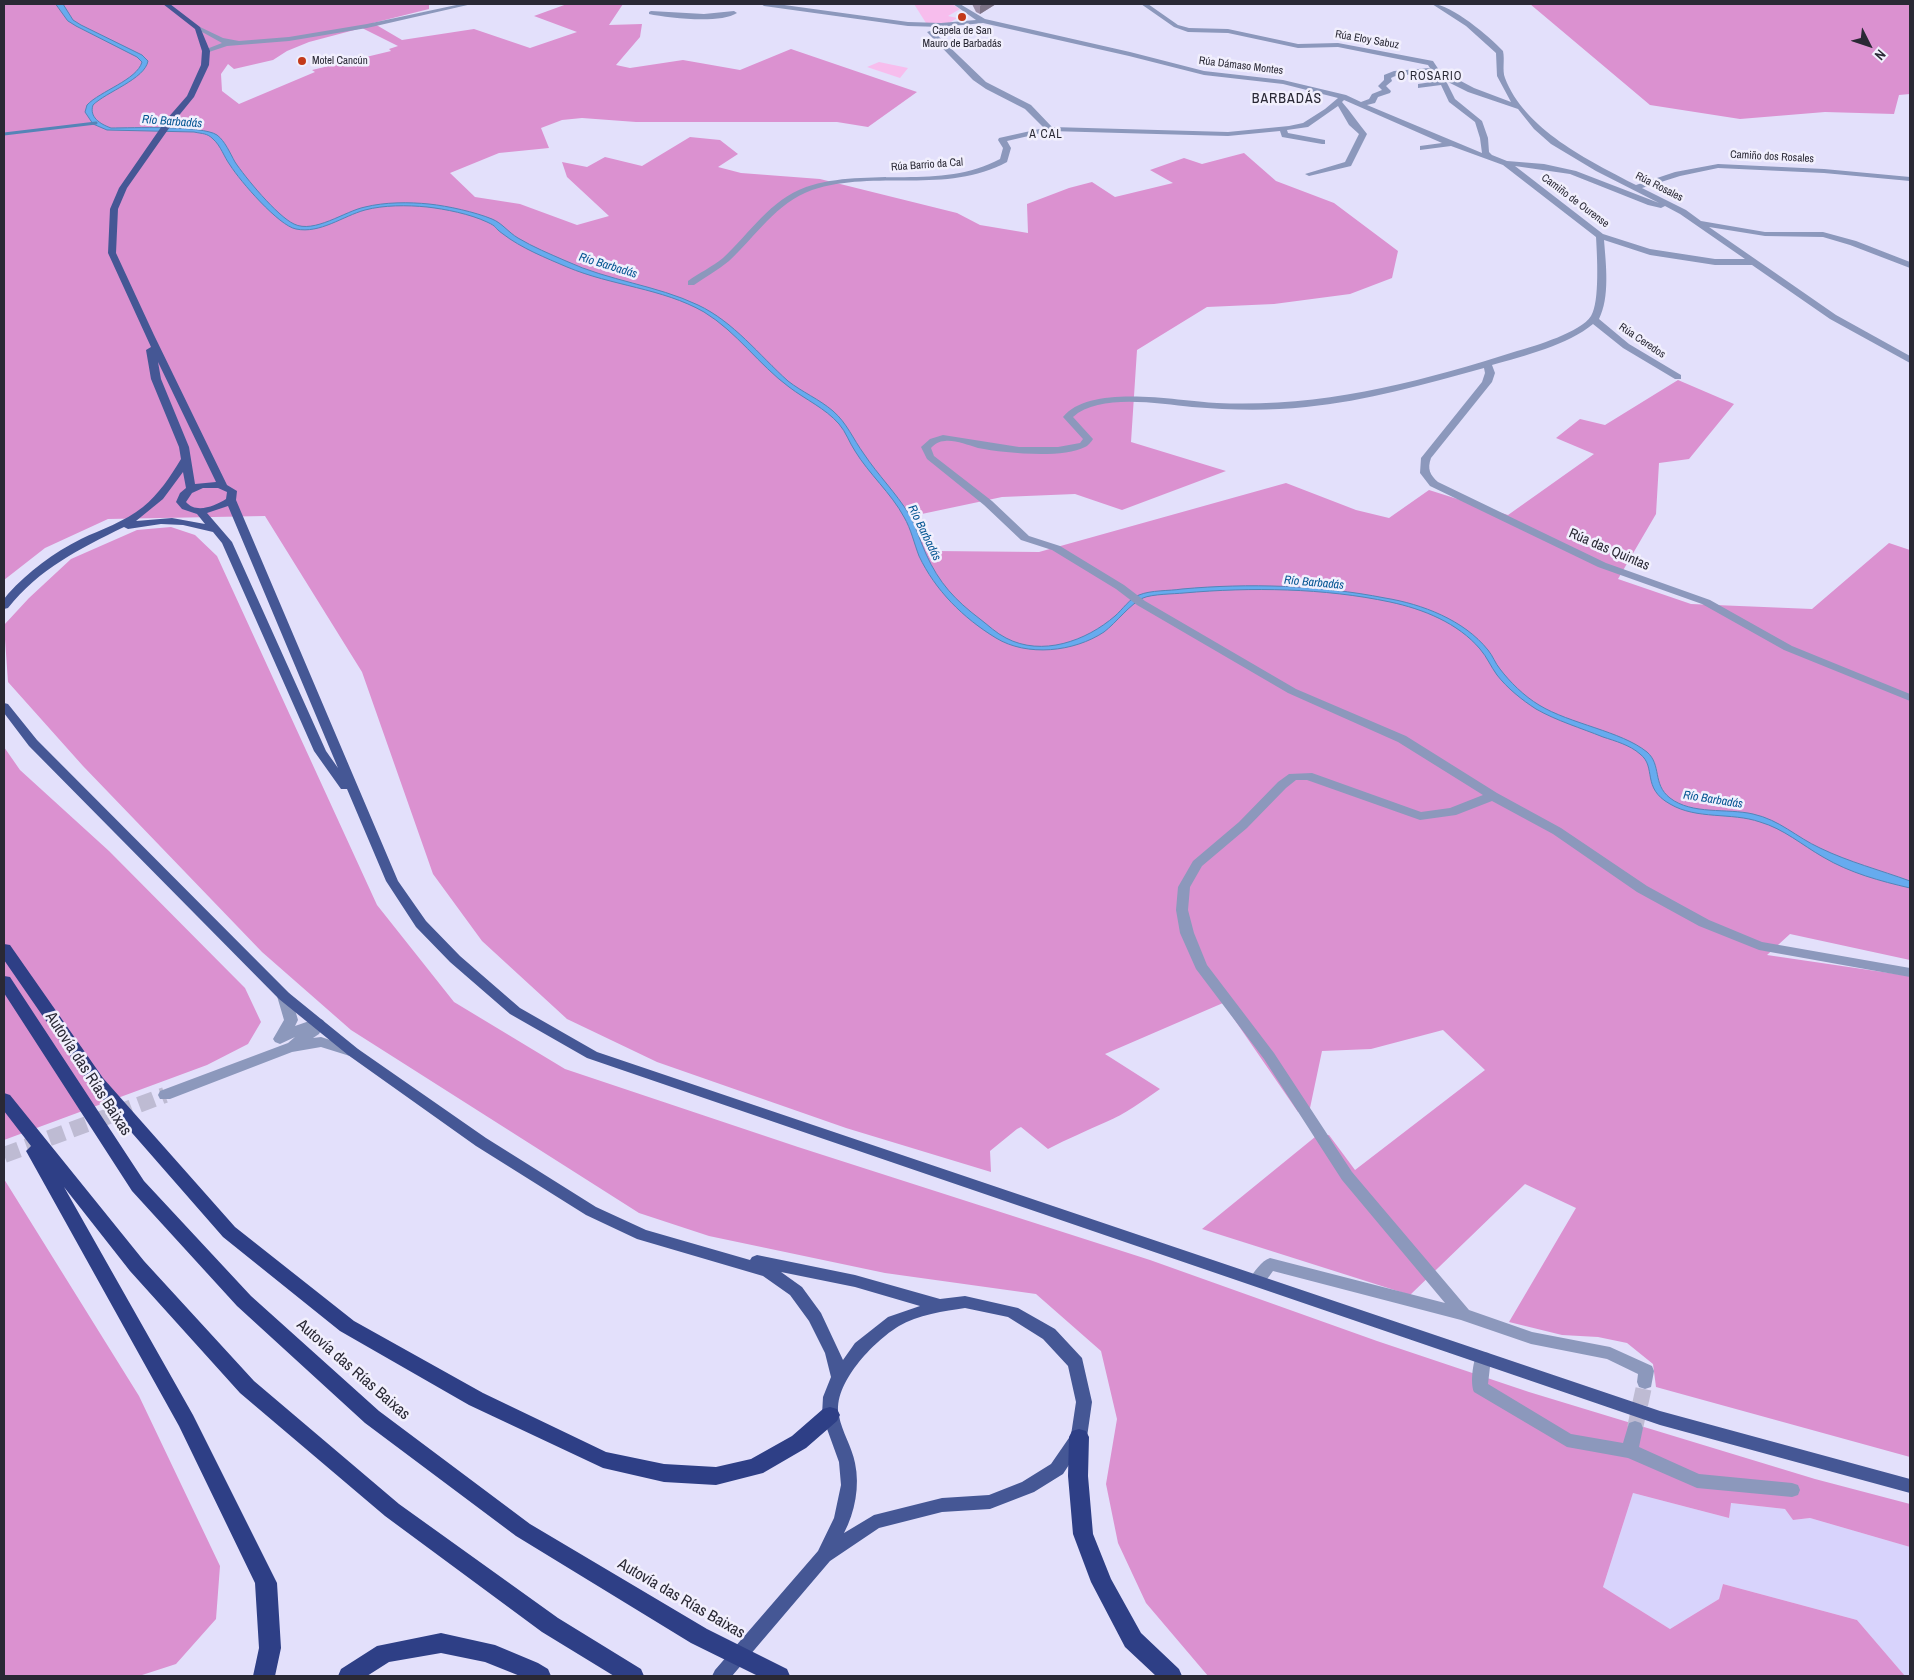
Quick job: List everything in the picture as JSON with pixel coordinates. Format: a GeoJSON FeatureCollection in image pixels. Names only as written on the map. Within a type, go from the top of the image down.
{"type":"FeatureCollection","features":[{"type":"Feature","properties":{"kind":"highway"},"geometry":{"type":"LineString","coordinates":[[4,949],[97,1082],[228,1232],[347,1326],[364,1336],[476,1399],[603,1460],[664,1473],[716,1476],[756,1467],[799,1442],[830,1415]]}},
{"type":"Feature","properties":{"kind":"highway","name":"Autovía das Rías Baixas"},"geometry":{"type":"LineString","coordinates":[[4,981],[138,1186],[244,1301],[358,1404],[380,1423],[524,1530],[699,1636],[779,1676]]}},
{"type":"Feature","properties":{"kind":"highway"},"geometry":{"type":"LineString","coordinates":[[9,1106],[186,1421],[266,1583],[270,1648],[264,1676]]}},
{"type":"Feature","properties":{"kind":"highway"},"geometry":{"type":"LineString","coordinates":[[9,1106],[137,1266],[247,1387],[392,1510],[550,1625],[633,1676]]}},
{"type":"Feature","properties":{"kind":"highway"},"geometry":{"type":"LineString","coordinates":[[1079,1437],[1078,1476],[1083,1534],[1098,1574],[1133,1640],[1171,1676]]}},
{"type":"Feature","properties":{"kind":"highway"},"geometry":{"type":"LineString","coordinates":[[349,1676],[385,1653],[440,1643],[487,1652],[540,1676]]}},
{"type":"Feature","properties":{"kind":"main road"},"geometry":{"type":"LineString","coordinates":[[166,4],[198,28],[206,51],[205,66],[190,96],[144,156],[123,188],[114,210],[112,253],[148,335],[223,486],[232,492],[231,500],[392,881],[422,924],[455,959],[515,1011],[592,1055],[1660,1418],[1910,1486]]}},
{"type":"Feature","properties":{"kind":"main road"},"geometry":{"type":"LineString","coordinates":[[148,335],[156,379],[184,447],[188,492],[181,502],[183,506],[195,510],[227,542],[320,751],[360,807]]}},
{"type":"Feature","properties":{"kind":"main road"},"geometry":{"type":"LineString","coordinates":[[142,517],[166,490],[185,461]]}},
{"type":"Feature","properties":{"kind":"main road"},"geometry":{"type":"LineString","coordinates":[[4,606],[13,594],[47,564],[77,545],[142,517],[188,492],[207,485],[223,486]]}},
{"type":"Feature","properties":{"kind":"main road"},"geometry":{"type":"LineString","coordinates":[[142,517],[219,507],[231,500]]}},
{"type":"Feature","properties":{"kind":"main road"},"geometry":{"type":"LineString","coordinates":[[142,517],[196,523],[218,531]]}},
{"type":"Feature","properties":{"kind":"main road"},"geometry":{"type":"LineString","coordinates":[[4,706],[32,744],[284,996],[353,1052],[481,1142],[591,1211],[642,1235],[768,1270],[796,1291],[815,1317],[833,1352],[839,1377]]}},
{"type":"Feature","properties":{"kind":"main road"},"geometry":{"type":"LineString","coordinates":[[718,1255],[768,1262],[855,1281],[940,1305]]}},
{"type":"Feature","properties":{"kind":"main road"},"geometry":{"type":"LineString","coordinates":[[721,1676],[824,1556],[843,1518],[849,1485],[847,1462],[830,1415],[831,1397],[839,1377],[861,1348],[894,1321],[940,1305],[965,1302],[1012,1312],[1049,1334],[1076,1364],[1084,1402],[1079,1437],[1057,1469],[1028,1487],[990,1502],[942,1505],[874,1522],[824,1556]]}},
{"type":"Feature","properties":{"kind":"street"},"geometry":{"type":"LineString","coordinates":[[203,41],[249,42],[289,39],[367,26],[469,4]]}},
{"type":"Feature","properties":{"kind":"street"},"geometry":{"type":"LineString","coordinates":[[764,4],[892,23],[941,26],[980,22]]}},
{"type":"Feature","properties":{"kind":"street"},"geometry":{"type":"LineString","coordinates":[[956,4],[980,22]]}},
{"type":"Feature","properties":{"kind":"street","name":"Rúa Eloy Sabuz"},"geometry":{"type":"LineString","coordinates":[[1144,4],[1176,26],[1188,30],[1228,31],[1295,46],[1338,45],[1430,63],[1436,70]]}},
{"type":"Feature","properties":{"kind":"street","name":"Rúa Rosales"},"geometry":{"type":"LineString","coordinates":[[1435,4],[1468,25],[1494,45],[1500,53],[1501,76],[1504,86],[1537,128],[1573,155],[1683,212],[1833,317],[1910,360]]}},
{"type":"Feature","properties":{"kind":"street"},"geometry":{"type":"LineString","coordinates":[[651,13],[696,16],[723,16],[734,13]]}},
{"type":"Feature","properties":{"kind":"street"},"geometry":{"type":"LineString","coordinates":[[980,22],[930,32],[946,46],[970,74],[999,94],[1030,108],[1050,129]]}},
{"type":"Feature","properties":{"kind":"street","name":"Rúa Dámaso Montes"},"geometry":{"type":"LineString","coordinates":[[980,22],[1130,54],[1204,74],[1283,82],[1341,100],[1362,104],[1378,111],[1368,114],[1376,120],[1390,116],[1451,144]]}},
{"type":"Feature","properties":{"kind":"street"},"geometry":{"type":"LineString","coordinates":[[198,28],[224,42]]}},
{"type":"Feature","properties":{"kind":"street"},"geometry":{"type":"LineString","coordinates":[[206,51],[224,42]]}},
{"type":"Feature","properties":{"kind":"street"},"geometry":{"type":"LineString","coordinates":[[1362,104],[1372,101],[1376,95],[1387,91],[1382,86],[1388,81],[1387,77],[1389,75],[1410,73],[1416,70],[1436,70],[1452,100],[1478,121],[1484,138],[1485,152],[1489,157]]}},
{"type":"Feature","properties":{"kind":"street"},"geometry":{"type":"LineString","coordinates":[[1421,86],[1442,80],[1452,80],[1510,106],[1521,108]]}},
{"type":"Feature","properties":{"kind":"street"},"geometry":{"type":"LineString","coordinates":[[1309,174],[1345,166],[1350,162],[1362,139],[1363,134],[1352,123],[1341,100]]}},
{"type":"Feature","properties":{"kind":"street","name":"Rúa Barrio da Cal"},"geometry":{"type":"LineString","coordinates":[[691,283],[725,260],[780,203],[806,189],[857,179],[920,178],[968,174],[1004,160],[1007,148],[1002,140],[1050,129],[1107,135],[1162,136],[1284,132],[1304,124],[1341,100]]}},
{"type":"Feature","properties":{"kind":"street"},"geometry":{"type":"LineString","coordinates":[[1286,146],[1284,132],[1322,142]]}},
{"type":"Feature","properties":{"kind":"street"},"geometry":{"type":"LineString","coordinates":[[1423,148],[1451,144],[1506,163],[1568,171],[1592,179],[1627,195],[1683,212]]}},
{"type":"Feature","properties":{"kind":"street","name":"Camiño de Ourense"},"geometry":{"type":"LineString","coordinates":[[1506,163],[1576,215],[1600,236],[1650,252],[1721,263],[1754,262]]}},
{"type":"Feature","properties":{"kind":"street","name":"Camiño dos Rosales"},"geometry":{"type":"LineString","coordinates":[[1636,187],[1678,174],[1718,166],[1816,170],[1910,179]]}},
{"type":"Feature","properties":{"kind":"street"},"geometry":{"type":"LineString","coordinates":[[1697,221],[1746,232],[1832,236],[1910,265]]}},
{"type":"Feature","properties":{"kind":"street"},"geometry":{"type":"LineString","coordinates":[[1600,236],[1602,254],[1600,288],[1594,320],[1573,334],[1487,362],[1397,387],[1340,399],[1284,406],[1248,407],[1128,400],[1089,404],[1075,410],[1068,417],[1088,439],[1083,445],[1065,450],[1034,450],[982,445],[944,438],[933,440],[926,447],[930,456],[988,504],[1025,538],[1056,548],[1141,603],[1292,690],[1402,739],[1492,796],[1557,830],[1642,889],[1704,923],[1759,946],[1910,972]]}},
{"type":"Feature","properties":{"kind":"street","name":"Rúa Ceredos"},"geometry":{"type":"LineString","coordinates":[[1594,320],[1626,346],[1678,378]]}},
{"type":"Feature","properties":{"kind":"street","name":"Rúa das Quintas"},"geometry":{"type":"LineString","coordinates":[[1487,362],[1490,372],[1487,382],[1426,458],[1423,467],[1425,476],[1434,484],[1602,565],[1706,602],[1788,648],[1910,698]]}},
{"type":"Feature","properties":{"kind":"street"},"geometry":{"type":"LineString","coordinates":[[1463,1314],[1347,1176],[1269,1056],[1201,966],[1187,933],[1182,910],[1184,887],[1198,864],[1243,824],[1282,784],[1293,777],[1308,776],[1420,816],[1452,812],[1492,796]]}},
{"type":"Feature","properties":{"kind":"street"},"geometry":{"type":"LineString","coordinates":[[284,996],[291,1020],[286,1042]]}},
{"type":"Feature","properties":{"kind":"street"},"geometry":{"type":"LineString","coordinates":[[165,1095],[257,1059],[286,1042],[314,1031],[318,1023]]}},
{"type":"Feature","properties":{"kind":"street"},"geometry":{"type":"LineString","coordinates":[[286,1042],[322,1042],[353,1052]]}},
{"type":"Feature","properties":{"kind":"street"},"geometry":{"type":"LineString","coordinates":[[1256,1280],[1270,1264],[1463,1314],[1531,1338],[1610,1353],[1646,1371],[1645,1382]]}},
{"type":"Feature","properties":{"kind":"street"},"geometry":{"type":"LineString","coordinates":[[1483,1358],[1480,1387],[1567,1440],[1630,1451],[1697,1481],[1792,1490]]}},
{"type":"Feature","properties":{"kind":"street"},"geometry":{"type":"LineString","coordinates":[[1630,1451],[1635,1428]]}},
{"type":"Feature","properties":{"kind":"shaded area"},"geometry":{"type":"Polygon","coordinates":[[[4,4],[429,4],[429,9],[373,23],[402,40],[474,29],[530,48],[577,32],[534,16],[567,4],[623,4],[609,25],[642,24],[640,37],[616,65],[630,68],[683,60],[740,70],[791,49],[917,92],[868,127],[837,122],[636,122],[582,118],[562,120],[541,128],[549,148],[499,153],[450,173],[475,197],[520,204],[577,225],[609,216],[567,177],[562,162],[587,167],[605,157],[642,166],[690,137],[720,140],[738,154],[718,167],[741,173],[820,179],[957,213],[980,225],[1028,233],[1027,204],[1069,188],[1092,182],[1115,197],[1173,183],[1150,170],[1184,158],[1202,164],[1244,153],[1276,181],[1334,203],[1398,251],[1392,278],[1350,294],[1274,304],[1207,307],[1137,350],[1131,442],[1226,471],[1122,510],[1075,494],[1002,497],[917,515],[934,551],[1039,552],[1286,483],[1356,510],[1389,518],[1429,490],[1508,515],[1594,454],[1556,438],[1580,419],[1605,425],[1678,380],[1734,404],[1689,459],[1659,463],[1656,514],[1618,579],[1691,604],[1812,609],[1889,543],[1910,550],[1910,960],[1790,934],[1767,955],[1910,976],[1910,1457],[1656,1387],[1653,1364],[1627,1343],[1598,1337],[1562,1335],[1509,1322],[1576,1208],[1525,1184],[1410,1295],[1202,1229],[1315,1137],[1329,1135],[1355,1170],[1485,1070],[1443,1030],[1371,1049],[1322,1051],[1310,1108],[1298,1112],[1223,1003],[1105,1054],[1160,1089],[1120,1115],[1048,1149],[1021,1127],[990,1151],[991,1172],[846,1128],[657,1062],[567,1019],[482,941],[433,874],[362,672],[265,516],[108,519],[45,548],[4,580],[4,4]],[[362,28],[309,42],[287,51],[273,60],[234,69],[228,64],[221,74],[222,91],[239,104],[315,72],[312,70],[391,51],[389,49],[398,46],[362,28]]]}},
{"type":"Feature","properties":{"kind":"shaded area"},"geometry":{"type":"Polygon","coordinates":[[[914,4],[952,4],[960,9],[948,16],[957,18],[948,24],[926,23],[914,4]]]}},
{"type":"Feature","properties":{"kind":"shaded area"},"geometry":{"type":"Polygon","coordinates":[[[1530,4],[1910,4],[1910,94],[1899,95],[1894,114],[1825,112],[1740,119],[1650,105],[1530,4]]]}},
{"type":"Feature","properties":{"kind":"shaded area"},"geometry":{"type":"Polygon","coordinates":[[[879,62],[908,68],[900,78],[867,67],[879,62]]]}},
{"type":"Feature","properties":{"kind":"shaded area"},"geometry":{"type":"Polygon","coordinates":[[[171,527],[195,535],[217,556],[377,905],[454,1002],[565,1069],[798,1147],[1150,1260],[1377,1341],[1529,1392],[1815,1479],[1910,1504],[1910,1547],[1810,1518],[1793,1520],[1785,1509],[1731,1503],[1729,1518],[1633,1493],[1603,1587],[1670,1629],[1719,1599],[1723,1584],[1857,1620],[1905,1676],[1208,1676],[1146,1603],[1118,1543],[1106,1484],[1117,1419],[1101,1351],[1036,1294],[885,1273],[709,1236],[639,1213],[351,1030],[262,952],[83,766],[8,682],[4,625],[29,598],[71,559],[137,530],[171,527]]]}},
{"type":"Feature","properties":{"kind":"shaded area"},"geometry":{"type":"Polygon","coordinates":[[[4,747],[20,770],[109,851],[245,988],[261,1022],[248,1044],[207,1065],[4,1140],[4,747]]]}},
{"type":"Feature","properties":{"kind":"shaded area"},"geometry":{"type":"Polygon","coordinates":[[[4,1179],[139,1396],[220,1566],[216,1619],[176,1664],[139,1676],[4,1676],[4,1179]]]}},
{"type":"Feature","properties":{"kind":"shaded area"},"geometry":{"type":"Polygon","coordinates":[[[1633,1493],[1729,1518],[1730,1503],[1785,1509],[1793,1520],[1810,1518],[1910,1547],[1910,1676],[1905,1676],[1857,1620],[1723,1584],[1719,1599],[1670,1629],[1603,1587],[1633,1493]]]}},
{"type":"Feature","properties":{"kind":"water"},"geometry":{"type":"Polygon","coordinates":[[[56,4],[63,4],[73,20],[81,25],[142,55],[148,61],[140,74],[93,105],[92,109],[96,120],[111,128],[182,128],[217,135],[225,144],[235,162],[270,205],[294,224],[311,226],[320,224],[357,209],[381,204],[413,203],[453,208],[492,219],[514,236],[582,268],[666,292],[698,305],[723,320],[788,381],[838,416],[869,462],[909,514],[926,554],[942,582],[963,605],[1006,638],[1020,644],[1034,646],[1063,644],[1091,633],[1115,616],[1129,601],[1144,593],[1182,589],[1284,586],[1335,590],[1413,604],[1441,615],[1467,630],[1488,650],[1498,667],[1513,684],[1539,705],[1551,712],[1624,738],[1647,752],[1652,757],[1664,793],[1670,798],[1689,807],[1743,812],[1771,820],[1811,844],[1831,853],[1910,881],[1910,888],[1844,868],[1769,825],[1738,817],[1691,812],[1670,804],[1655,791],[1645,759],[1632,748],[1561,721],[1536,709],[1505,685],[1485,655],[1461,632],[1439,618],[1402,605],[1365,597],[1313,591],[1235,590],[1157,595],[1138,601],[1104,632],[1079,644],[1065,648],[1036,650],[1008,644],[972,622],[942,592],[919,556],[909,526],[899,508],[853,448],[839,424],[828,413],[795,392],[778,378],[716,320],[688,304],[654,292],[601,279],[567,267],[518,244],[487,222],[449,211],[419,206],[388,206],[365,210],[314,229],[296,229],[289,226],[270,212],[251,191],[235,172],[218,145],[209,136],[194,132],[107,130],[93,124],[85,112],[87,105],[126,80],[139,68],[142,62],[137,57],[68,21],[56,4]]]}},
{"type":"Feature","properties":{"kind":"waterway"},"geometry":{"type":"LineString","coordinates":[[4,134],[96,123]]}},
{"type":"Feature","properties":{"kind":"tunnel"},"geometry":{"type":"LineString","coordinates":[[4,1155],[165,1095]]}},
{"type":"Feature","properties":{"kind":"tunnel"},"geometry":{"type":"LineString","coordinates":[[1635,1428],[1645,1382]]}},
{"type":"Feature","properties":{"kind":"place","name":"Capela de San Mauro de Barbadás"},"geometry":{"type":"Point","coordinates":[962,17]}},
{"type":"Feature","properties":{"kind":"place","name":"Motel Cancún"},"geometry":{"type":"Point","coordinates":[302,61]}},
{"type":"Feature","properties":{"kind":"district","name":"O ROSARIO"},"geometry":{"type":"Point","coordinates":[1430,77]}},
{"type":"Feature","properties":{"kind":"district","name":"BARBADÁS"},"geometry":{"type":"Point","coordinates":[1287,99]}},
{"type":"Feature","properties":{"kind":"district","name":"A CAL"},"geometry":{"type":"Point","coordinates":[1046,135]}},
{"type":"Feature","properties":{"kind":"water label","name":"Río Barbadás"},"geometry":{"type":"Point","coordinates":[172,122]}},
{"type":"Feature","properties":{"kind":"water label","name":"Río Barbadás"},"geometry":{"type":"Point","coordinates":[608,266]}},
{"type":"Feature","properties":{"kind":"water label","name":"Río Barbadás"},"geometry":{"type":"Point","coordinates":[924,533]}},
{"type":"Feature","properties":{"kind":"water label","name":"Río Barbadás"},"geometry":{"type":"Point","coordinates":[1314,583]}},
{"type":"Feature","properties":{"kind":"water label","name":"Río Barbadás"},"geometry":{"type":"Point","coordinates":[1713,800]}}]}
